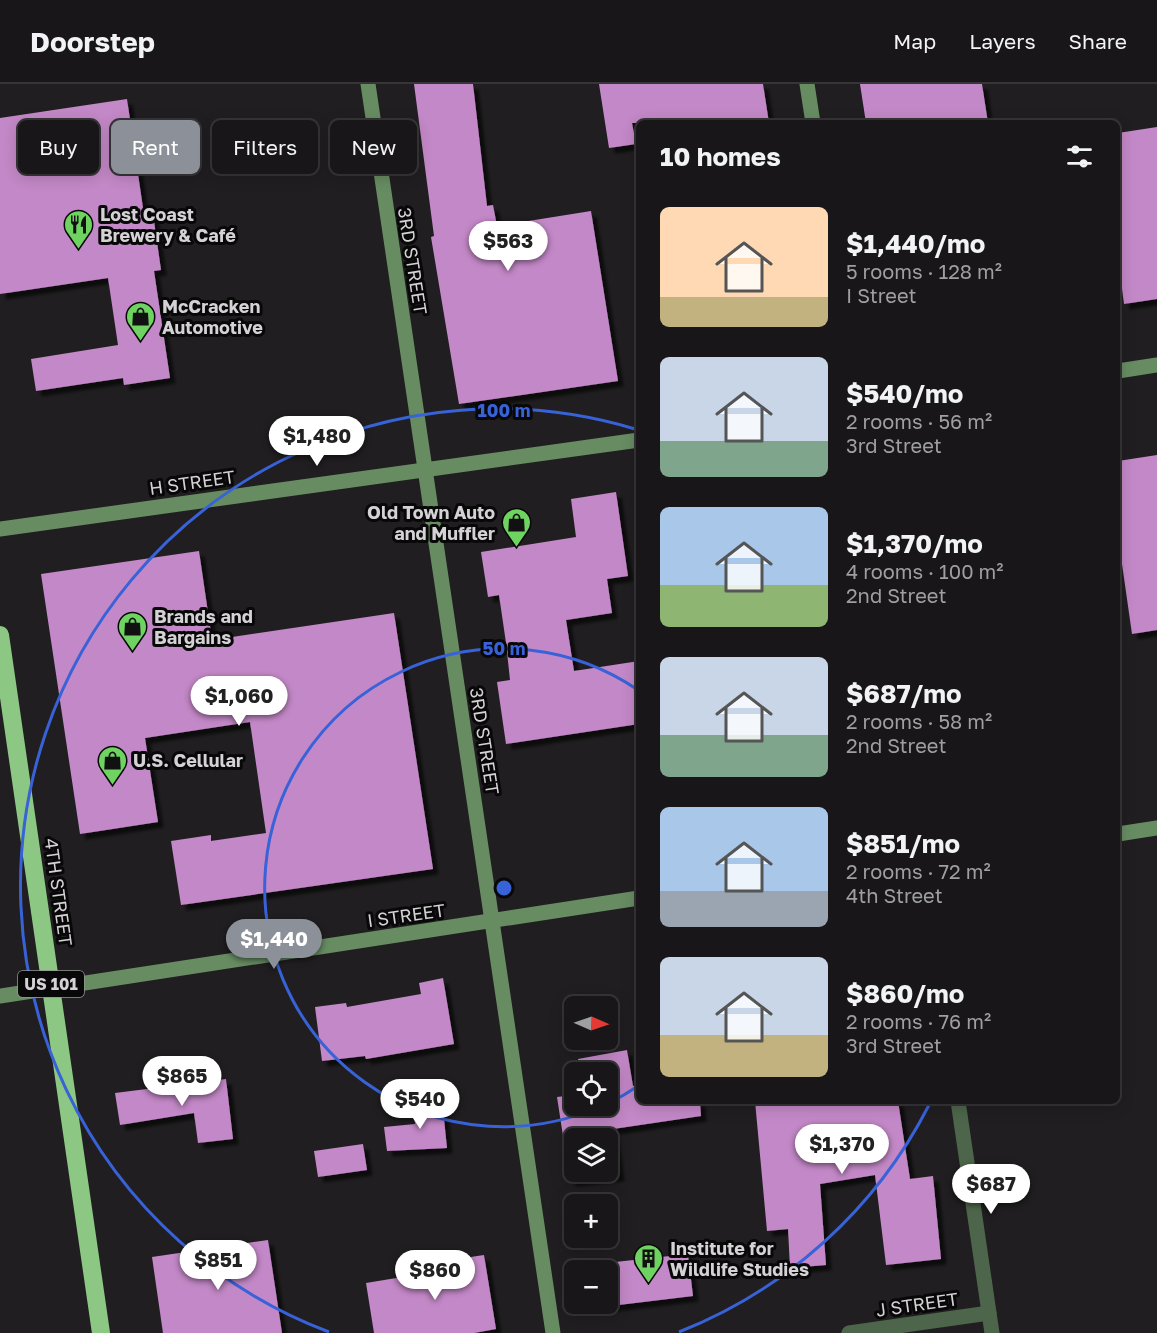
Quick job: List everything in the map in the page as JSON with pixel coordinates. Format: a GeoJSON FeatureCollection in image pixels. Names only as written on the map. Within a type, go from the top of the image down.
{"type":"FeatureCollection","features":[{"type":"Feature","properties":{"kind":"highway","name":"4TH STREET"},"geometry":{"type":"LineString","coordinates":[[0,635],[101,1333]]}},
{"type":"Feature","properties":{"kind":"street","name":"3RD STREET"},"geometry":{"type":"LineString","coordinates":[[368,84],[553,1333]]}},
{"type":"Feature","properties":{"kind":"street"},"geometry":{"type":"LineString","coordinates":[[807,84],[813,120]]}},
{"type":"Feature","properties":{"kind":"street"},"geometry":{"type":"LineString","coordinates":[[1120,371],[1157,365]]}},
{"type":"Feature","properties":{"kind":"street","name":"H STREET"},"geometry":{"type":"LineString","coordinates":[[0,529],[636,440]]}},
{"type":"Feature","properties":{"kind":"street"},"geometry":{"type":"LineString","coordinates":[[1120,834],[1157,828]]}},
{"type":"Feature","properties":{"kind":"street","name":"I STREET"},"geometry":{"type":"LineString","coordinates":[[0,996],[636,898]]}},
{"type":"Feature","properties":{"kind":"street"},"geometry":{"type":"LineString","coordinates":[[958,1104],[992,1333]]}},
{"type":"Feature","properties":{"kind":"street","name":"J STREET"},"geometry":{"type":"LineString","coordinates":[[849,1333],[989,1313]]}},
{"type":"Feature","properties":{"kind":"building"},"geometry":{"type":"Polygon","coordinates":[[[414,84],[473,84],[487,206],[493,205],[497,226],[591,211],[618,381],[459,404],[431,237],[434,236],[414,84]]]}},
{"type":"Feature","properties":{"kind":"building"},"geometry":{"type":"Polygon","coordinates":[[[599,84],[763,84],[769,120],[636,120],[636,123],[632,123],[636,144],[609,148],[599,84]]]}},
{"type":"Feature","properties":{"kind":"building"},"geometry":{"type":"Polygon","coordinates":[[[860,84],[982,84],[988,120],[866,120],[860,84]]]}},
{"type":"Feature","properties":{"kind":"building"},"geometry":{"type":"Polygon","coordinates":[[[127,99],[130,120],[111,120],[111,174],[138,174],[143,208],[152,207],[161,270],[154,271],[170,378],[124,385],[123,378],[36,391],[31,359],[118,345],[108,278],[0,294],[0,118],[127,99]]]}},
{"type":"Feature","properties":{"kind":"building"},"geometry":{"type":"Polygon","coordinates":[[[1157,127],[1157,299],[1124,304],[1120,273],[1120,133],[1157,127]]]}},
{"type":"Feature","properties":{"kind":"building"},"geometry":{"type":"Polygon","coordinates":[[[1157,455],[1157,630],[1132,634],[1120,550],[1120,461],[1157,455]]]}},
{"type":"Feature","properties":{"kind":"building"},"geometry":{"type":"Polygon","coordinates":[[[616,492],[628,576],[607,579],[612,613],[566,620],[574,671],[636,661],[636,724],[506,744],[497,682],[510,680],[506,643],[499,595],[488,597],[481,552],[576,537],[571,499],[616,492]]]}},
{"type":"Feature","properties":{"kind":"building"},"geometry":{"type":"Polygon","coordinates":[[[199,551],[212,640],[394,613],[433,869],[181,905],[171,841],[211,835],[211,841],[266,833],[250,722],[145,738],[158,822],[80,834],[41,574],[199,551]]]}},
{"type":"Feature","properties":{"kind":"building"},"geometry":{"type":"Polygon","coordinates":[[[443,978],[454,1044],[366,1059],[365,1056],[322,1061],[315,1007],[346,1003],[347,1007],[421,994],[419,983],[443,978]]]}},
{"type":"Feature","properties":{"kind":"building"},"geometry":{"type":"Polygon","coordinates":[[[627,1050],[633,1086],[636,1086],[636,1104],[700,1104],[701,1116],[618,1128],[564,1128],[563,1136],[557,1097],[564,1096],[564,1116],[618,1116],[618,1062],[578,1062],[578,1059],[627,1050]]]}},
{"type":"Feature","properties":{"kind":"building"},"geometry":{"type":"Polygon","coordinates":[[[226,1079],[233,1139],[198,1143],[194,1113],[120,1125],[115,1093],[226,1079]]]}},
{"type":"Feature","properties":{"kind":"building"},"geometry":{"type":"Polygon","coordinates":[[[442,1100],[447,1148],[387,1151],[384,1127],[415,1124],[412,1103],[442,1100]]]}},
{"type":"Feature","properties":{"kind":"building"},"geometry":{"type":"Polygon","coordinates":[[[755,1104],[898,1104],[910,1179],[933,1176],[941,1259],[886,1265],[875,1175],[820,1184],[826,1265],[790,1268],[788,1229],[767,1231],[755,1104]]]}},
{"type":"Feature","properties":{"kind":"building"},"geometry":{"type":"Polygon","coordinates":[[[363,1144],[367,1170],[318,1177],[314,1151],[363,1144]]]}},
{"type":"Feature","properties":{"kind":"building"},"geometry":{"type":"Polygon","coordinates":[[[268,1240],[282,1333],[163,1333],[152,1257],[268,1240]]]}},
{"type":"Feature","properties":{"kind":"building","name":"Institute for Wildlife Studies"},"geometry":{"type":"Polygon","coordinates":[[[688,1254],[693,1296],[618,1305],[618,1262],[688,1254]]]}},
{"type":"Feature","properties":{"kind":"building"},"geometry":{"type":"Polygon","coordinates":[[[484,1255],[496,1329],[474,1333],[374,1333],[366,1283],[445,1270],[444,1261],[484,1255]]]}},
{"type":"Feature","properties":{"kind":"place","name":"Lost Coast Brewery & Café"},"geometry":{"type":"Point","coordinates":[79,250]}},
{"type":"Feature","properties":{"kind":"place","name":"McCracken Automotive"},"geometry":{"type":"Point","coordinates":[141,342]}},
{"type":"Feature","properties":{"kind":"place","name":"Old Town Auto and Muffler"},"geometry":{"type":"Point","coordinates":[516,548]}},
{"type":"Feature","properties":{"kind":"place","name":"Brands and Bargains"},"geometry":{"type":"Point","coordinates":[133,652]}},
{"type":"Feature","properties":{"kind":"place","name":"U.S. Cellular"},"geometry":{"type":"Point","coordinates":[112,786]}},
{"type":"Feature","properties":{"kind":"place","name":"Institute for Wildlife Studies"},"geometry":{"type":"Point","coordinates":[649,1284]}}]}
